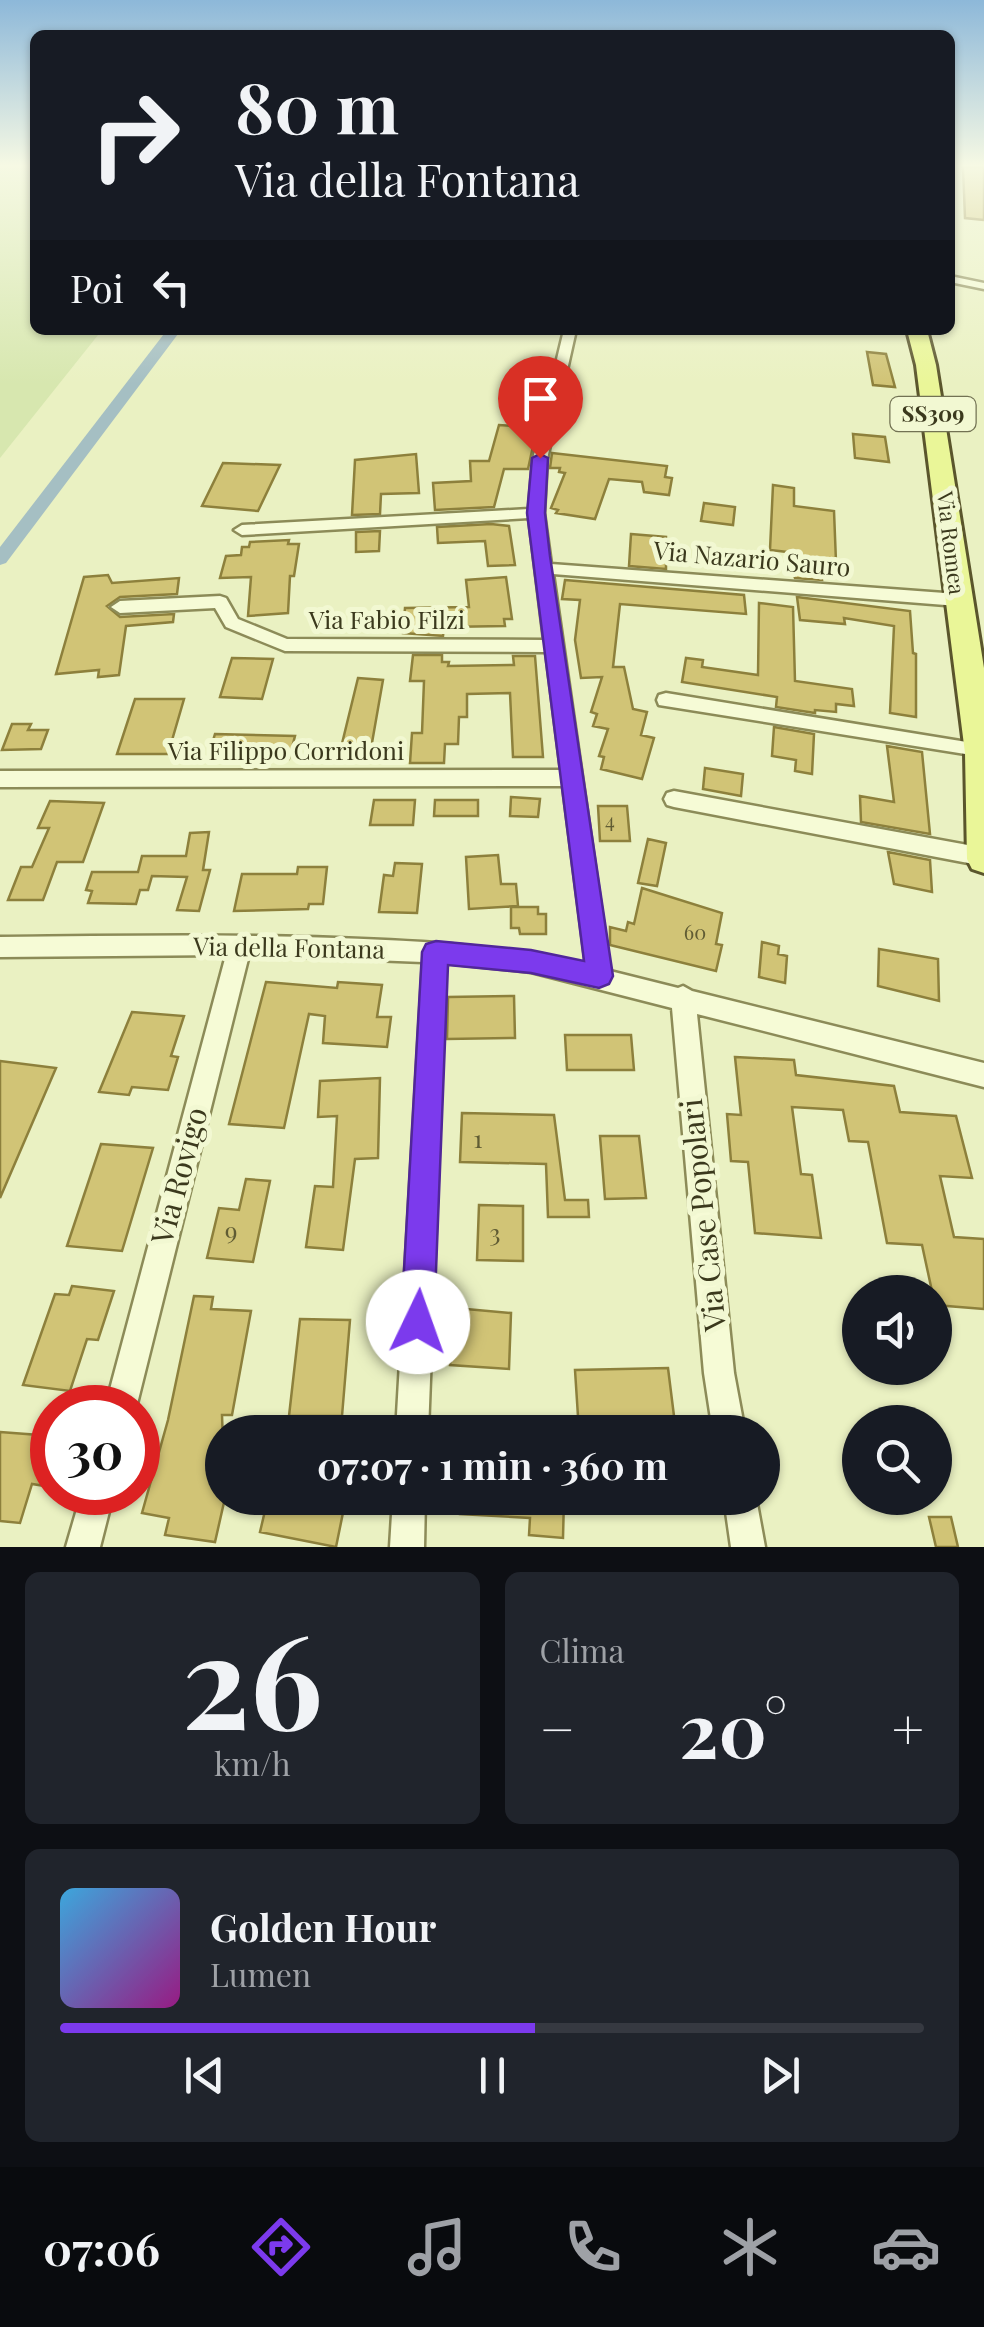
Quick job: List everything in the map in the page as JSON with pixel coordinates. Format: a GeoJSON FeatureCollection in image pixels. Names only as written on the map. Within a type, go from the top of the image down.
{"type":"FeatureCollection","features":[{"type":"Feature","properties":{"kind":"main road","name":"Via Romea"},"geometry":{"type":"LineString","coordinates":[[918,335],[926,365],[981,760],[984,858]]}},
{"type":"Feature","properties":{"kind":"street"},"geometry":{"type":"LineString","coordinates":[[955,280],[984,287]]}},
{"type":"Feature","properties":{"kind":"street"},"geometry":{"type":"LineString","coordinates":[[955,287],[984,287]]}},
{"type":"Feature","properties":{"kind":"street"},"geometry":{"type":"LineString","coordinates":[[569,335],[540,458],[536,513],[599,976]]}},
{"type":"Feature","properties":{"kind":"street"},"geometry":{"type":"LineString","coordinates":[[242,530],[536,513]]}},
{"type":"Feature","properties":{"kind":"street","name":"Via Nazario Sauro"},"geometry":{"type":"LineString","coordinates":[[542,568],[958,600]]}},
{"type":"Feature","properties":{"kind":"street","name":"Via Fabio Filzi"},"geometry":{"type":"LineString","coordinates":[[120,607],[220,602],[232,623],[285,645],[553,646]]}},
{"type":"Feature","properties":{"kind":"street"},"geometry":{"type":"LineString","coordinates":[[666,700],[981,760]]}},
{"type":"Feature","properties":{"kind":"street","name":"Via Filippo Corridoni"},"geometry":{"type":"LineString","coordinates":[[0,779],[572,778]]}},
{"type":"Feature","properties":{"kind":"street"},"geometry":{"type":"LineString","coordinates":[[674,798],[984,858]]}},
{"type":"Feature","properties":{"kind":"street","name":"Via della Fontana"},"geometry":{"type":"LineString","coordinates":[[0,947],[240,945],[436,952],[531,962],[984,1075]]}},
{"type":"Feature","properties":{"kind":"street","name":"Via Rovigo"},"geometry":{"type":"LineString","coordinates":[[126,1385],[240,945]]}},
{"type":"Feature","properties":{"kind":"street"},"geometry":{"type":"LineString","coordinates":[[413,1415],[436,952]]}},
{"type":"Feature","properties":{"kind":"street","name":"Via Case Popolari"},"geometry":{"type":"LineString","coordinates":[[683,997],[726,1415]]}},
{"type":"Feature","properties":{"kind":"street"},"geometry":{"type":"LineString","coordinates":[[84,1547],[92,1515]]}},
{"type":"Feature","properties":{"kind":"street"},"geometry":{"type":"LineString","coordinates":[[407,1547],[408,1515]]}},
{"type":"Feature","properties":{"kind":"street"},"geometry":{"type":"LineString","coordinates":[[743,1515],[748,1547]]}},
{"type":"Feature","properties":{"kind":"green space"},"geometry":{"type":"Polygon","coordinates":[[[0,239],[30,239],[30,335],[98,335],[0,458],[0,239]]]}},
{"type":"Feature","properties":{"kind":"building"},"geometry":{"type":"Polygon","coordinates":[[[867,352],[886,354],[895,387],[873,385],[867,352]]]}},
{"type":"Feature","properties":{"kind":"building"},"geometry":{"type":"Polygon","coordinates":[[[499,425],[537,428],[528,469],[504,469],[494,507],[435,510],[433,483],[471,481],[470,461],[489,461],[499,425]]]}},
{"type":"Feature","properties":{"kind":"building"},"geometry":{"type":"Polygon","coordinates":[[[853,434],[885,437],[889,462],[855,458],[853,434]]]}},
{"type":"Feature","properties":{"kind":"building"},"geometry":{"type":"Polygon","coordinates":[[[552,453],[667,466],[665,477],[672,478],[669,495],[644,492],[642,482],[609,479],[595,519],[556,513],[558,510],[551,508],[565,473],[559,472],[560,468],[550,468],[552,453]]]}},
{"type":"Feature","properties":{"kind":"building"},"geometry":{"type":"Polygon","coordinates":[[[416,454],[419,493],[381,494],[380,514],[352,515],[355,460],[416,454]]]}},
{"type":"Feature","properties":{"kind":"building"},"geometry":{"type":"Polygon","coordinates":[[[223,463],[280,465],[258,511],[202,506],[223,463]]]}},
{"type":"Feature","properties":{"kind":"building"},"geometry":{"type":"Polygon","coordinates":[[[773,485],[794,488],[794,506],[834,511],[836,562],[819,561],[822,580],[795,578],[787,552],[770,550],[773,485]]]}},
{"type":"Feature","properties":{"kind":"building"},"geometry":{"type":"Polygon","coordinates":[[[704,503],[735,507],[733,525],[701,521],[704,503]]]}},
{"type":"Feature","properties":{"kind":"building"},"geometry":{"type":"Polygon","coordinates":[[[509,526],[515,565],[488,566],[485,541],[438,543],[437,527],[509,526]]]}},
{"type":"Feature","properties":{"kind":"building"},"geometry":{"type":"Polygon","coordinates":[[[380,531],[379,551],[356,552],[356,532],[380,531]]]}},
{"type":"Feature","properties":{"kind":"building"},"geometry":{"type":"Polygon","coordinates":[[[631,534],[666,537],[666,569],[629,566],[631,534]]]}},
{"type":"Feature","properties":{"kind":"building"},"geometry":{"type":"Polygon","coordinates":[[[289,540],[288,544],[299,544],[294,576],[290,576],[288,613],[248,616],[251,577],[220,578],[226,556],[241,555],[242,547],[249,547],[250,542],[289,540]]]}},
{"type":"Feature","properties":{"kind":"building"},"geometry":{"type":"Polygon","coordinates":[[[108,575],[112,583],[179,578],[177,594],[120,597],[107,606],[120,617],[174,614],[173,622],[126,626],[119,675],[98,677],[99,670],[56,674],[84,577],[108,575]]]}},
{"type":"Feature","properties":{"kind":"building"},"geometry":{"type":"Polygon","coordinates":[[[506,577],[512,619],[504,619],[505,626],[444,627],[443,636],[403,633],[405,608],[469,607],[466,580],[506,577]]]}},
{"type":"Feature","properties":{"kind":"building"},"geometry":{"type":"Polygon","coordinates":[[[565,580],[744,595],[746,614],[620,604],[613,667],[624,667],[633,709],[647,712],[641,735],[654,738],[642,779],[601,769],[604,757],[599,756],[608,729],[593,726],[597,714],[591,712],[602,677],[581,678],[575,640],[580,600],[562,599],[565,580]]]}},
{"type":"Feature","properties":{"kind":"building"},"geometry":{"type":"Polygon","coordinates":[[[797,597],[910,611],[916,654],[916,717],[890,713],[894,626],[844,618],[845,624],[800,620],[797,597]]]}},
{"type":"Feature","properties":{"kind":"building"},"geometry":{"type":"Polygon","coordinates":[[[759,603],[793,607],[795,681],[852,689],[854,706],[836,704],[836,712],[815,713],[776,707],[777,697],[682,682],[686,658],[703,660],[702,667],[758,675],[759,603]]]}},
{"type":"Feature","properties":{"kind":"building"},"geometry":{"type":"Polygon","coordinates":[[[413,655],[442,655],[442,662],[449,662],[448,666],[514,665],[513,656],[535,656],[543,757],[513,757],[510,693],[467,694],[467,717],[459,717],[458,744],[445,744],[444,763],[410,763],[412,733],[422,733],[424,681],[410,681],[413,655]]]}},
{"type":"Feature","properties":{"kind":"building"},"geometry":{"type":"Polygon","coordinates":[[[232,658],[273,659],[262,699],[220,697],[232,658]]]}},
{"type":"Feature","properties":{"kind":"building"},"geometry":{"type":"Polygon","coordinates":[[[358,678],[383,680],[369,760],[338,760],[358,678]]]}},
{"type":"Feature","properties":{"kind":"building"},"geometry":{"type":"Polygon","coordinates":[[[135,699],[184,699],[168,754],[117,754],[135,699]]]}},
{"type":"Feature","properties":{"kind":"building"},"geometry":{"type":"Polygon","coordinates":[[[12,724],[31,724],[28,730],[48,730],[41,749],[2,750],[12,724]]]}},
{"type":"Feature","properties":{"kind":"building"},"geometry":{"type":"Polygon","coordinates":[[[774,727],[814,734],[812,774],[795,771],[796,760],[772,756],[774,727]]]}},
{"type":"Feature","properties":{"kind":"building"},"geometry":{"type":"Polygon","coordinates":[[[215,734],[295,736],[289,759],[208,757],[215,734]]]}},
{"type":"Feature","properties":{"kind":"building"},"geometry":{"type":"Polygon","coordinates":[[[887,746],[922,752],[930,834],[861,822],[860,796],[894,802],[887,746]]]}},
{"type":"Feature","properties":{"kind":"building"},"geometry":{"type":"Polygon","coordinates":[[[705,768],[743,774],[741,796],[703,789],[705,768]]]}},
{"type":"Feature","properties":{"kind":"building"},"geometry":{"type":"Polygon","coordinates":[[[511,797],[540,799],[538,817],[510,816],[511,797]]]}},
{"type":"Feature","properties":{"kind":"building"},"geometry":{"type":"Polygon","coordinates":[[[374,800],[415,800],[413,825],[370,825],[374,800]]]}},
{"type":"Feature","properties":{"kind":"building"},"geometry":{"type":"Polygon","coordinates":[[[435,800],[478,800],[478,816],[434,816],[435,800]]]}},
{"type":"Feature","properties":{"kind":"building"},"geometry":{"type":"Polygon","coordinates":[[[50,801],[104,803],[83,862],[57,862],[43,900],[8,900],[21,867],[32,867],[49,828],[38,828],[50,801]]]}},
{"type":"Feature","properties":{"kind":"building"},"geometry":{"type":"Polygon","coordinates":[[[598,806],[627,806],[630,841],[600,841],[598,806]]]}},
{"type":"Feature","properties":{"kind":"building"},"geometry":{"type":"Polygon","coordinates":[[[209,832],[203,870],[210,870],[199,911],[177,910],[187,877],[152,876],[148,890],[140,890],[136,904],[88,903],[92,891],[86,890],[92,872],[138,872],[142,856],[186,856],[190,833],[209,832]]]}},
{"type":"Feature","properties":{"kind":"building"},"geometry":{"type":"Polygon","coordinates":[[[648,839],[666,843],[657,886],[638,883],[648,839]]]}},
{"type":"Feature","properties":{"kind":"building"},"geometry":{"type":"Polygon","coordinates":[[[888,852],[930,860],[932,892],[894,884],[888,852]]]}},
{"type":"Feature","properties":{"kind":"building"},"geometry":{"type":"Polygon","coordinates":[[[498,855],[501,884],[516,884],[518,906],[469,909],[466,857],[498,855]]]}},
{"type":"Feature","properties":{"kind":"building"},"geometry":{"type":"Polygon","coordinates":[[[395,863],[422,864],[417,913],[379,912],[384,875],[393,876],[395,863]]]}},
{"type":"Feature","properties":{"kind":"building"},"geometry":{"type":"Polygon","coordinates":[[[298,867],[327,867],[323,904],[309,904],[308,909],[234,911],[242,874],[297,874],[298,867]]]}},
{"type":"Feature","properties":{"kind":"building"},"geometry":{"type":"Polygon","coordinates":[[[642,888],[722,913],[716,944],[722,945],[716,971],[610,945],[610,927],[626,931],[628,922],[634,924],[642,888]]]}},
{"type":"Feature","properties":{"kind":"building"},"geometry":{"type":"Polygon","coordinates":[[[511,907],[538,907],[538,914],[546,914],[546,934],[520,934],[519,928],[511,928],[511,907]]]}},
{"type":"Feature","properties":{"kind":"building"},"geometry":{"type":"Polygon","coordinates":[[[762,942],[779,946],[778,954],[787,956],[785,983],[759,977],[762,942]]]}},
{"type":"Feature","properties":{"kind":"building"},"geometry":{"type":"Polygon","coordinates":[[[879,949],[938,959],[939,1001],[878,986],[879,949]]]}},
{"type":"Feature","properties":{"kind":"building"},"geometry":{"type":"Polygon","coordinates":[[[266,982],[337,988],[338,982],[382,985],[377,1017],[391,1017],[387,1047],[323,1043],[325,1016],[309,1014],[284,1128],[229,1124],[266,982]]]}},
{"type":"Feature","properties":{"kind":"building"},"geometry":{"type":"Polygon","coordinates":[[[514,996],[515,1038],[447,1039],[448,997],[514,996]]]}},
{"type":"Feature","properties":{"kind":"building"},"geometry":{"type":"Polygon","coordinates":[[[132,1012],[184,1016],[171,1056],[178,1057],[168,1090],[132,1087],[129,1095],[99,1092],[132,1012]]]}},
{"type":"Feature","properties":{"kind":"building"},"geometry":{"type":"Polygon","coordinates":[[[565,1035],[631,1035],[634,1070],[567,1070],[565,1035]]]}},
{"type":"Feature","properties":{"kind":"building"},"geometry":{"type":"Polygon","coordinates":[[[735,1057],[794,1060],[796,1075],[894,1086],[900,1112],[956,1116],[972,1178],[940,1176],[954,1237],[984,1239],[984,1309],[952,1306],[952,1275],[928,1275],[922,1245],[887,1243],[868,1142],[849,1141],[843,1110],[792,1107],[801,1174],[812,1175],[821,1238],[755,1233],[748,1162],[731,1161],[727,1114],[741,1115],[735,1057]]]}},
{"type":"Feature","properties":{"kind":"building"},"geometry":{"type":"Polygon","coordinates":[[[0,1061],[56,1068],[0,1198],[0,1061]]]}},
{"type":"Feature","properties":{"kind":"building"},"geometry":{"type":"Polygon","coordinates":[[[380,1078],[378,1158],[355,1159],[343,1250],[306,1247],[315,1186],[333,1187],[337,1116],[318,1117],[320,1081],[380,1078]]]}},
{"type":"Feature","properties":{"kind":"building"},"geometry":{"type":"Polygon","coordinates":[[[462,1113],[554,1115],[565,1200],[588,1200],[589,1217],[548,1217],[546,1164],[460,1162],[462,1113]]]}},
{"type":"Feature","properties":{"kind":"building"},"geometry":{"type":"Polygon","coordinates":[[[600,1136],[639,1136],[646,1198],[605,1199],[600,1136]]]}},
{"type":"Feature","properties":{"kind":"building"},"geometry":{"type":"Polygon","coordinates":[[[101,1144],[153,1148],[122,1251],[67,1246],[101,1144]]]}},
{"type":"Feature","properties":{"kind":"building"},"geometry":{"type":"Polygon","coordinates":[[[246,1179],[270,1181],[253,1262],[207,1258],[219,1208],[239,1210],[246,1179]]]}},
{"type":"Feature","properties":{"kind":"building"},"geometry":{"type":"Polygon","coordinates":[[[479,1205],[523,1206],[523,1261],[477,1260],[479,1205]]]}},
{"type":"Feature","properties":{"kind":"building"},"geometry":{"type":"Polygon","coordinates":[[[72,1286],[114,1291],[98,1340],[87,1339],[72,1385],[23,1385],[55,1294],[69,1295],[72,1286]]]}},
{"type":"Feature","properties":{"kind":"building"},"geometry":{"type":"Polygon","coordinates":[[[194,1296],[213,1297],[211,1309],[251,1311],[232,1415],[205,1415],[205,1515],[221,1515],[215,1542],[165,1535],[169,1518],[153,1515],[160,1515],[160,1449],[194,1296]]]}},
{"type":"Feature","properties":{"kind":"building"},"geometry":{"type":"Polygon","coordinates":[[[455,1308],[511,1313],[509,1369],[450,1365],[455,1308]]]}},
{"type":"Feature","properties":{"kind":"building"},"geometry":{"type":"Polygon","coordinates":[[[300,1319],[350,1320],[342,1415],[289,1415],[300,1319]]]}},
{"type":"Feature","properties":{"kind":"building"},"geometry":{"type":"Polygon","coordinates":[[[668,1368],[674,1415],[578,1415],[575,1370],[668,1368]]]}},
{"type":"Feature","properties":{"kind":"building"},"geometry":{"type":"Polygon","coordinates":[[[0,1432],[30,1434],[30,1490],[20,1523],[0,1521],[0,1432]]]}},
{"type":"Feature","properties":{"kind":"building"},"geometry":{"type":"Polygon","coordinates":[[[264,1515],[343,1515],[336,1547],[260,1532],[264,1515]]]}},
{"type":"Feature","properties":{"kind":"building"},"geometry":{"type":"Polygon","coordinates":[[[478,1515],[564,1515],[563,1538],[529,1535],[530,1518],[478,1515]]]}},
{"type":"Feature","properties":{"kind":"building"},"geometry":{"type":"Polygon","coordinates":[[[929,1517],[951,1517],[958,1547],[936,1547],[929,1517]]]}},
{"type":"Feature","properties":{"kind":"waterway"},"geometry":{"type":"LineString","coordinates":[[0,559],[170,335]]}},
{"type":"Feature","properties":{"kind":"route"},"geometry":{"type":"LineString","coordinates":[[418,1322],[436,952],[531,962],[599,976],[536,513],[540,458]]}}]}
